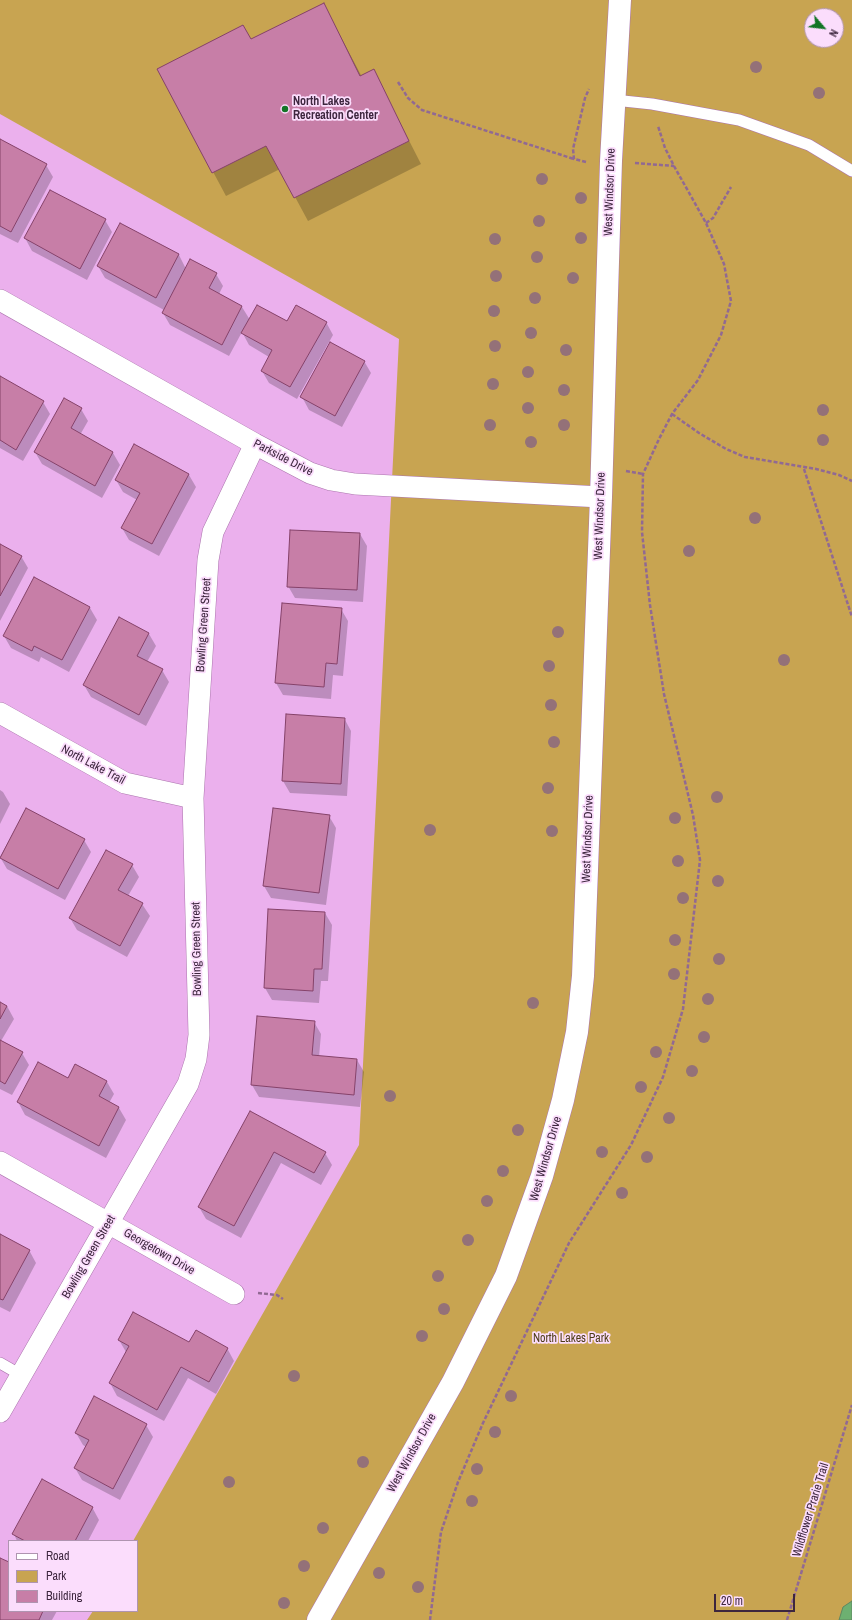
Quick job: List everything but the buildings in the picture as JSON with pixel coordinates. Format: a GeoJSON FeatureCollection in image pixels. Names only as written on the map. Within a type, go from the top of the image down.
{"type":"FeatureCollection","features":[{"type":"Feature","properties":{"kind":"street","name":"West Windsor Drive"},"geometry":{"type":"LineString","coordinates":[[318,1620],[453,1382],[492,1307],[512,1262],[532,1207],[563,1100],[577,1032],[583,976],[601,496],[611,161],[620,0]]}},
{"type":"Feature","properties":{"kind":"street","name":"Parkside Drive"},"geometry":{"type":"LineString","coordinates":[[0,300],[310,474],[331,480],[355,484],[601,496]]}},
{"type":"Feature","properties":{"kind":"street","name":"Bowling Green Street"},"geometry":{"type":"LineString","coordinates":[[0,1412],[188,1084],[196,1059],[199,1035],[193,798],[208,560],[213,532],[255,444]]}},
{"type":"Feature","properties":{"kind":"street","name":"North Lake Trail"},"geometry":{"type":"LineString","coordinates":[[0,713],[125,783],[193,798]]}},
{"type":"Feature","properties":{"kind":"street","name":"Georgetown Drive"},"geometry":{"type":"LineString","coordinates":[[0,1162],[234,1294]]}},
{"type":"Feature","properties":{"kind":"lane"},"geometry":{"type":"LineString","coordinates":[[614,100],[652,104],[739,120],[809,145],[852,171]]}},
{"type":"Feature","properties":{"kind":"lane"},"geometry":{"type":"LineString","coordinates":[[0,1363],[21,1375]]}},
{"type":"Feature","properties":{"kind":"path"},"geometry":{"type":"LineString","coordinates":[[398,82],[408,98],[422,110],[574,159]]}},
{"type":"Feature","properties":{"kind":"path"},"geometry":{"type":"LineString","coordinates":[[430,1620],[441,1532],[458,1482],[483,1423],[569,1243],[634,1138],[663,1077],[683,1009],[700,860],[693,815],[664,694],[650,605],[642,532],[644,474],[659,439],[672,414],[698,380],[721,335],[731,300],[724,264],[706,223],[665,148],[652,104]]}},
{"type":"Feature","properties":{"kind":"path"},"geometry":{"type":"LineString","coordinates":[[611,161],[674,166]]}},
{"type":"Feature","properties":{"kind":"path"},"geometry":{"type":"LineString","coordinates":[[706,223],[713,218],[731,187]]}},
{"type":"Feature","properties":{"kind":"path"},"geometry":{"type":"LineString","coordinates":[[672,414],[699,433],[745,457],[804,469],[816,469],[852,481]]}},
{"type":"Feature","properties":{"kind":"path"},"geometry":{"type":"LineString","coordinates":[[804,469],[852,617]]}},
{"type":"Feature","properties":{"kind":"path","name":"Wildflower Prarie Trail"},"geometry":{"type":"LineString","coordinates":[[787,1620],[852,1405]]}},
{"type":"Feature","properties":{"kind":"green space","name":"North Lakes Park"},"geometry":{"type":"Polygon","coordinates":[[[0,0],[852,0],[852,1620],[87,1620],[92,1612],[138,1612],[138,1540],[134,1540],[359,1145],[399,339],[0,114],[0,0]]]}},
{"type":"Feature","properties":{"kind":"shaded area"},"geometry":{"type":"Polygon","coordinates":[[[852,1601],[852,1620],[839,1620],[843,1607],[852,1601]]]}},
{"type":"Feature","properties":{"kind":"place","name":"North Lakes Recreation Center"},"geometry":{"type":"Point","coordinates":[285,109]}}]}
